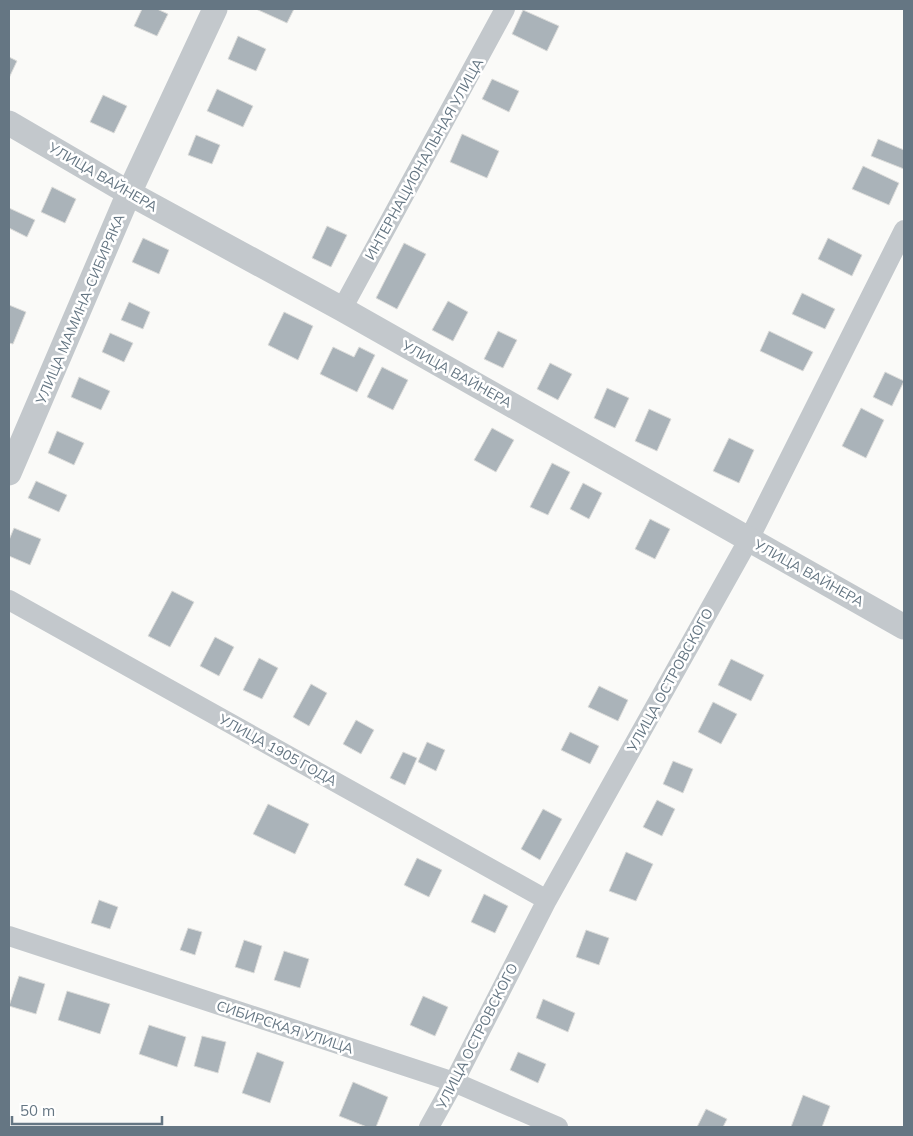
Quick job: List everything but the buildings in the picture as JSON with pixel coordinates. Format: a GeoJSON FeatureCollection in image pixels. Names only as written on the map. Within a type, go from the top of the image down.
{"type":"FeatureCollection","features":[{"type":"Feature","properties":{"kind":"street","name":"УЛИЦА МАМИНА-СИБИРЯКА"},"geometry":{"type":"LineString","coordinates":[[9,473],[129,193],[215,9]]}},
{"type":"Feature","properties":{"kind":"street","name":"ИНТЕРНАЦИОНАЛЬНАЯ УЛИЦА"},"geometry":{"type":"LineString","coordinates":[[342,309],[505,9]]}},
{"type":"Feature","properties":{"kind":"street","name":"УЛИЦА ВАЙНЕРА"},"geometry":{"type":"LineString","coordinates":[[9,123],[129,193],[342,309],[904,627]]}},
{"type":"Feature","properties":{"kind":"street","name":"УЛИЦА ОСТРОВСКОГО"},"geometry":{"type":"LineString","coordinates":[[429,1127],[547,900],[748,539],[904,230]]}},
{"type":"Feature","properties":{"kind":"street","name":"УЛИЦА 1905 ГОДА"},"geometry":{"type":"LineString","coordinates":[[9,600],[547,900]]}},
{"type":"Feature","properties":{"kind":"street","name":"СИБИРСКАЯ УЛИЦА"},"geometry":{"type":"LineString","coordinates":[[9,936],[454,1082],[558,1127]]}}]}
